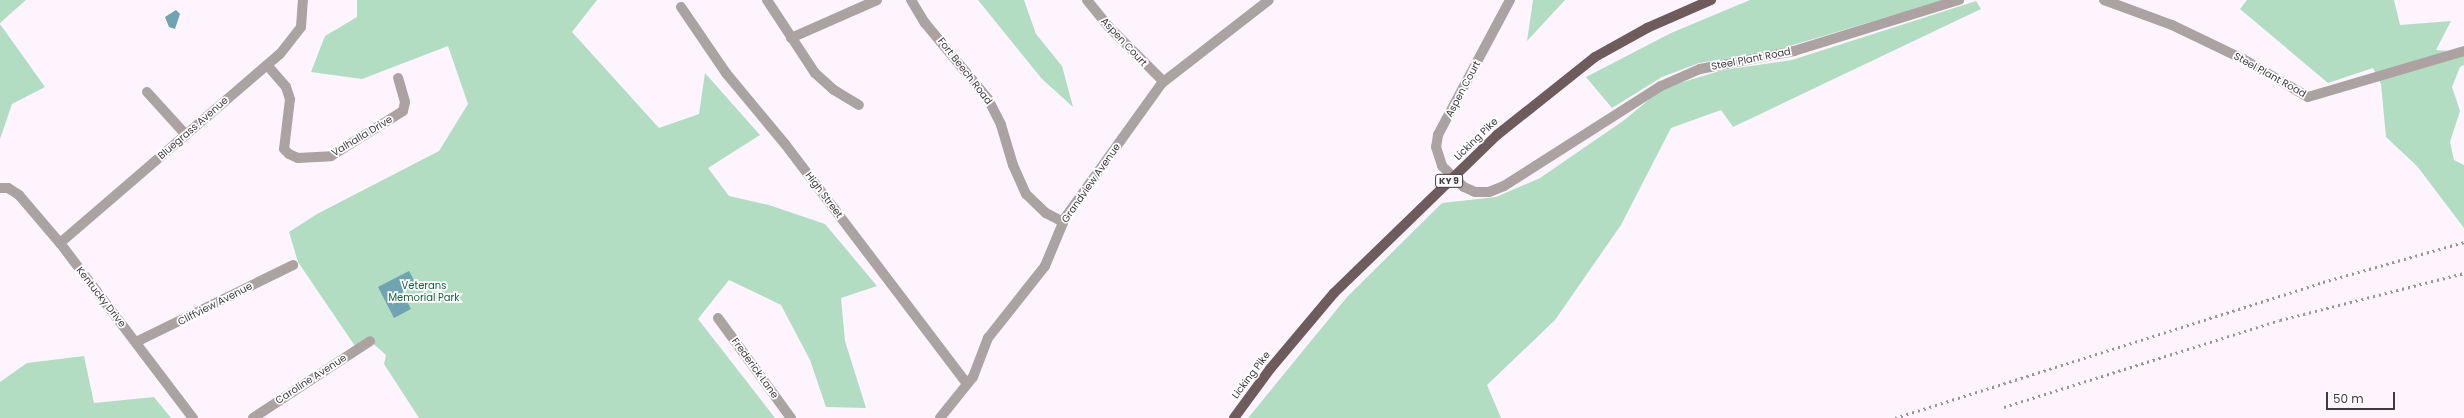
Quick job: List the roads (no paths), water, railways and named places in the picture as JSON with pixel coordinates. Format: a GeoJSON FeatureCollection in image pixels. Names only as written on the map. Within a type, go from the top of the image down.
{"type":"FeatureCollection","features":[{"type":"Feature","properties":{"kind":"main road","name":"Licking Pike"},"geometry":{"type":"LineString","coordinates":[[1234,418],[1270,369],[1334,293],[1497,135],[1595,57],[1647,28],[1711,0]]}},
{"type":"Feature","properties":{"kind":"street","name":"Bluegrass Avenue"},"geometry":{"type":"LineString","coordinates":[[60,243],[267,65],[290,43],[301,27],[303,0]]}},
{"type":"Feature","properties":{"kind":"street"},"geometry":{"type":"LineString","coordinates":[[767,0],[815,73],[834,90],[859,105]]}},
{"type":"Feature","properties":{"kind":"street"},"geometry":{"type":"LineString","coordinates":[[791,38],[877,0]]}},
{"type":"Feature","properties":{"kind":"street","name":"Fort Beech Road"},"geometry":{"type":"LineString","coordinates":[[911,0],[925,23],[988,99],[1001,124],[1013,165],[1026,194],[1046,213],[1063,222]]}},
{"type":"Feature","properties":{"kind":"street","name":"Aspen Court"},"geometry":{"type":"LineString","coordinates":[[1087,0],[1110,28],[1163,81]]}},
{"type":"Feature","properties":{"kind":"street","name":"Grandview Avenue"},"geometry":{"type":"LineString","coordinates":[[940,418],[974,374],[988,338],[1045,266],[1063,222],[1163,81],[1269,0]]}},
{"type":"Feature","properties":{"kind":"street","name":"Aspen Court"},"geometry":{"type":"LineString","coordinates":[[1453,178],[1438,157],[1438,135],[1510,0]]}},
{"type":"Feature","properties":{"kind":"street","name":"Steel Plant Road"},"geometry":{"type":"LineString","coordinates":[[1453,178],[1475,192],[1489,192],[1511,182],[1667,83],[1700,69],[1794,51],[1959,0]]}},
{"type":"Feature","properties":{"kind":"street","name":"Steel Plant Road"},"geometry":{"type":"LineString","coordinates":[[2104,0],[2172,25],[2243,59],[2308,97],[2464,51]]}},
{"type":"Feature","properties":{"kind":"street","name":"High Street"},"geometry":{"type":"LineString","coordinates":[[681,7],[726,73],[785,144],[967,384]]}},
{"type":"Feature","properties":{"kind":"street","name":"Valhalla Drive"},"geometry":{"type":"LineString","coordinates":[[267,65],[286,87],[290,99],[284,148],[289,154],[298,158],[331,156],[403,111],[405,102],[398,78]]}},
{"type":"Feature","properties":{"kind":"street"},"geometry":{"type":"LineString","coordinates":[[147,92],[186,135]]}},
{"type":"Feature","properties":{"kind":"street","name":"Kentucky Drive"},"geometry":{"type":"LineString","coordinates":[[0,188],[8,188],[19,195],[60,243],[193,418]]}},
{"type":"Feature","properties":{"kind":"street","name":"Cliffview Avenue"},"geometry":{"type":"LineString","coordinates":[[136,342],[293,265]]}},
{"type":"Feature","properties":{"kind":"street","name":"Frederick Lane"},"geometry":{"type":"LineString","coordinates":[[718,318],[791,418]]}},
{"type":"Feature","properties":{"kind":"street","name":"Caroline Avenue"},"geometry":{"type":"LineString","coordinates":[[253,418],[370,341]]}},
{"type":"Feature","properties":{"kind":"water"},"geometry":{"type":"Polygon","coordinates":[[[176,10],[180,14],[175,29],[169,27],[165,17],[176,10]]]}},
{"type":"Feature","properties":{"kind":"water"},"geometry":{"type":"Polygon","coordinates":[[[409,271],[416,284],[402,292],[411,309],[394,318],[378,287],[409,271]]]}},
{"type":"Feature","properties":{"kind":"railway"},"geometry":{"type":"LineString","coordinates":[[1895,418],[2323,282],[2464,242]]}},
{"type":"Feature","properties":{"kind":"railway"},"geometry":{"type":"LineString","coordinates":[[2004,407],[2280,320],[2464,273]]}},
{"type":"Feature","properties":{"kind":"park label","name":"Veterans Memorial Park"},"geometry":{"type":"Point","coordinates":[424,290]}}]}
